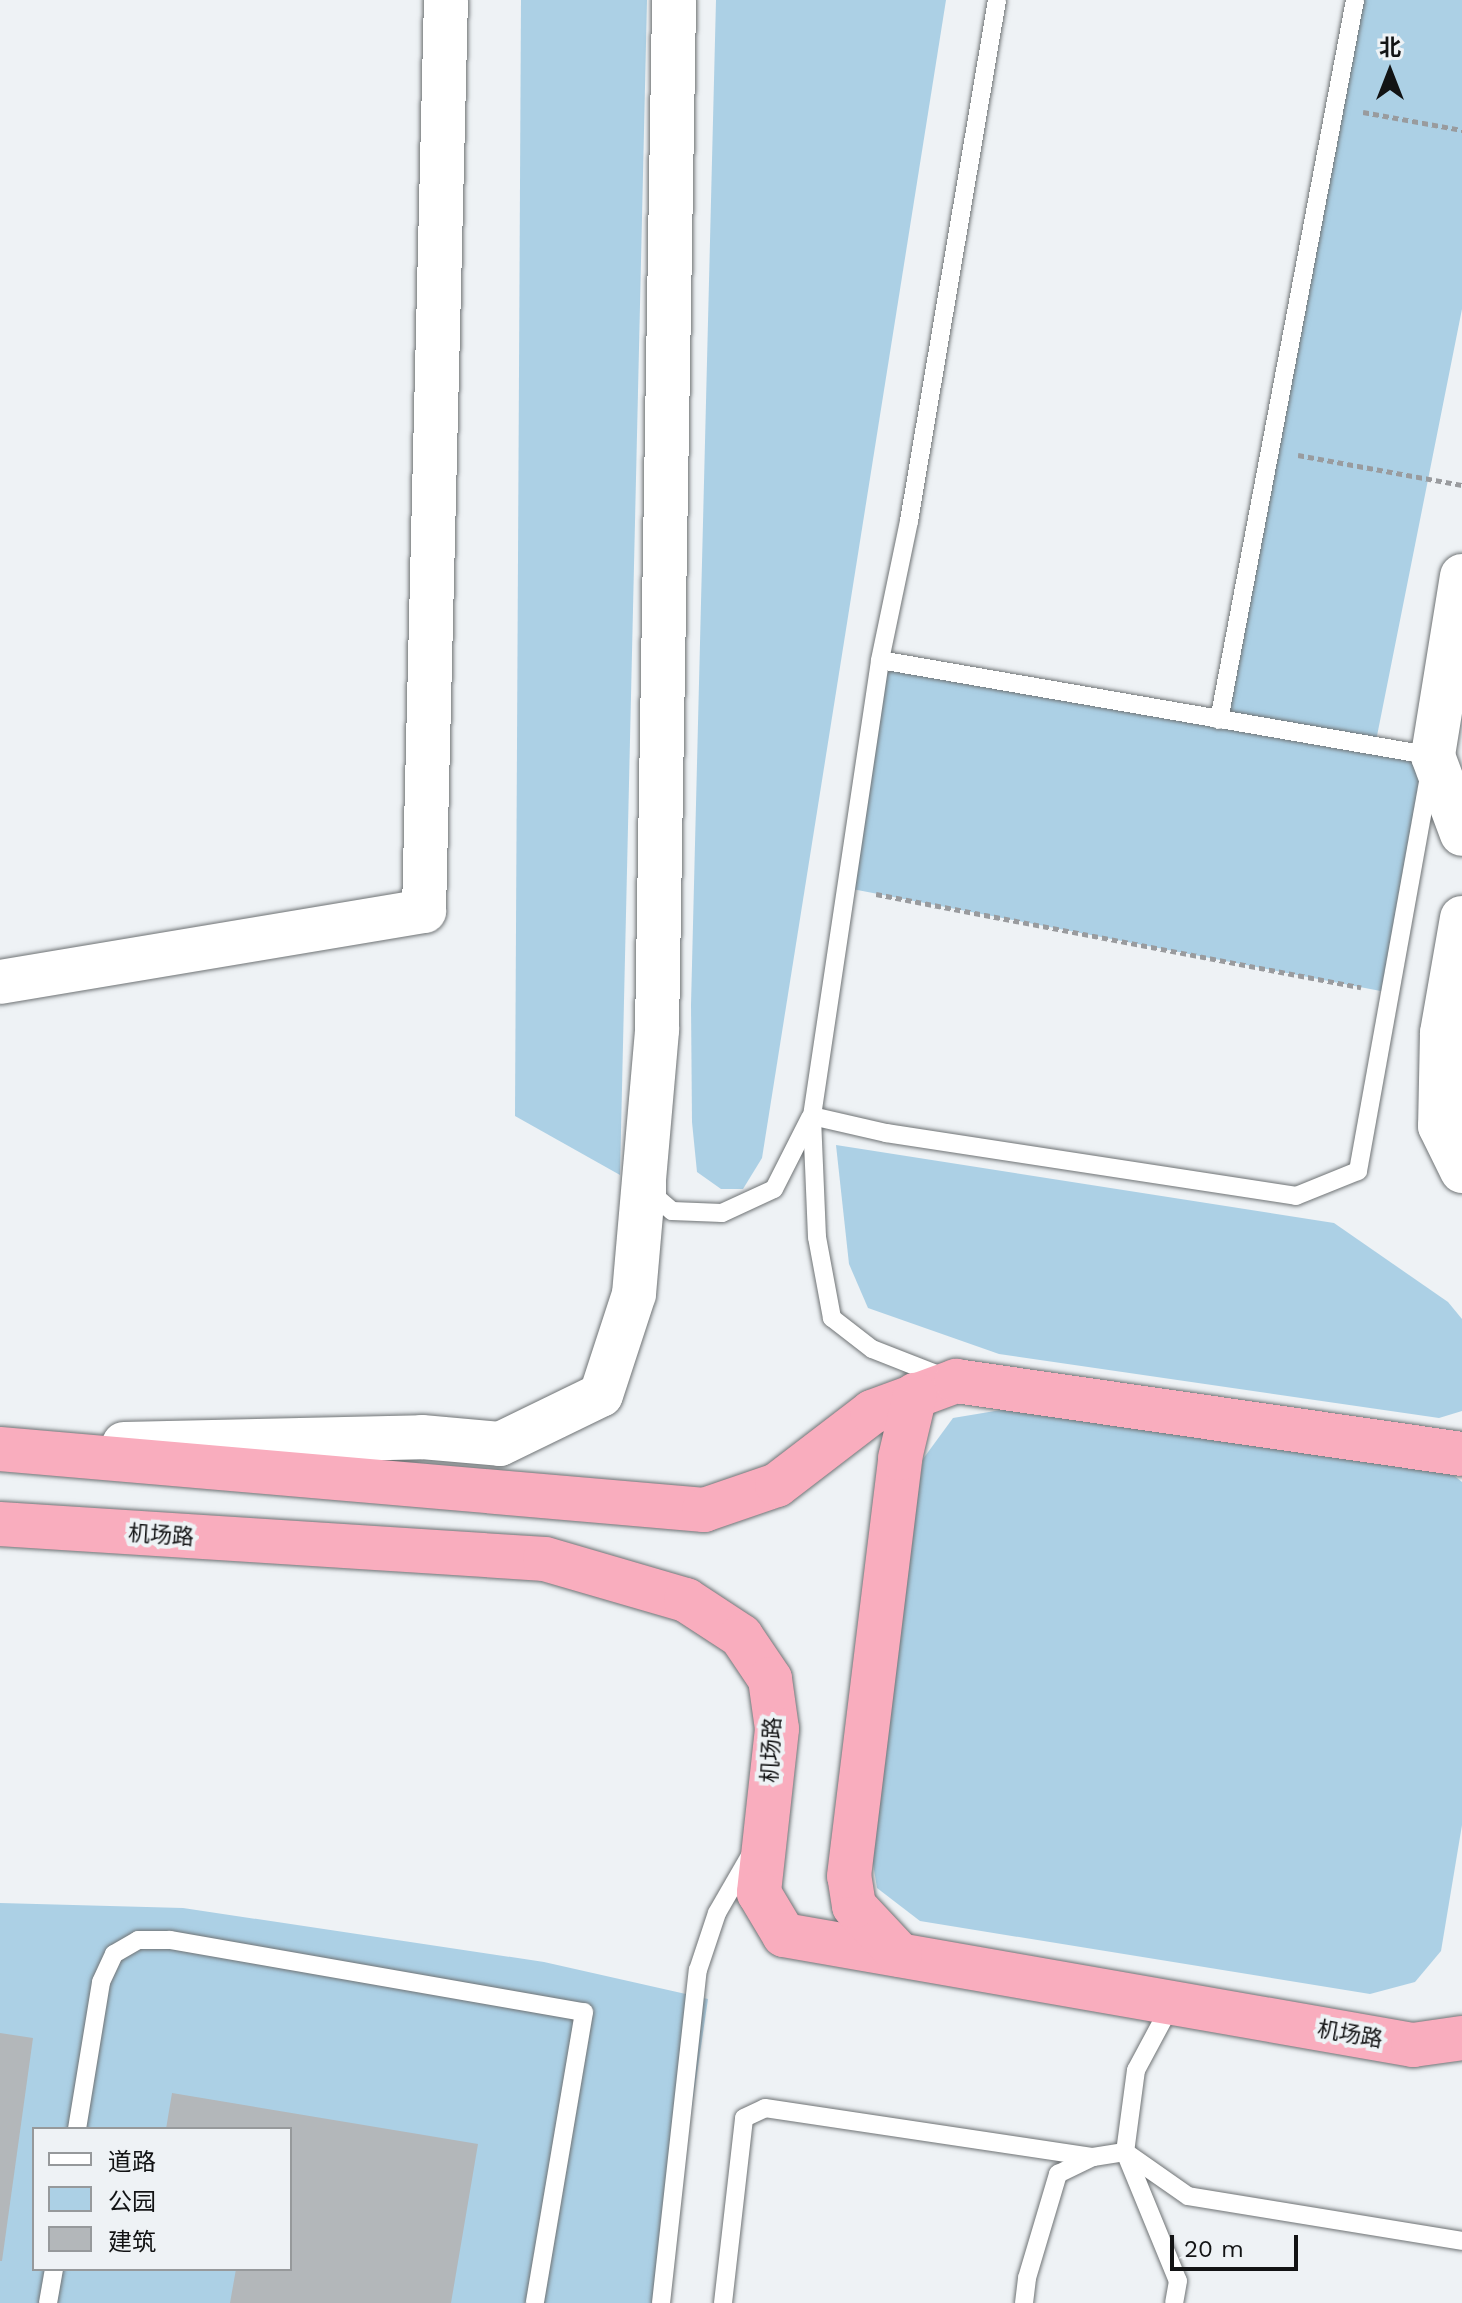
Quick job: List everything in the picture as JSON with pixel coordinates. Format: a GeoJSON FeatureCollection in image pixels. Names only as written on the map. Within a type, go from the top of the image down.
{"type":"FeatureCollection","features":[{"type":"Feature","properties":{"kind":"highway"},"geometry":{"type":"LineString","coordinates":[[900,1955],[854,1906],[849,1876],[900,1458],[936,1388]]}},
{"type":"Feature","properties":{"kind":"highway"},"geometry":{"type":"LineString","coordinates":[[0,1448],[704,1510],[777,1485],[872,1412],[936,1388],[1462,1454]]}},
{"type":"Feature","properties":{"kind":"highway","name":"机场路"},"geometry":{"type":"LineString","coordinates":[[0,1524],[545,1559],[686,1600],[741,1636],[770,1679],[777,1729],[759,1893],[784,1935],[1413,2045],[1462,2038]]}},
{"type":"Feature","properties":{"kind":"main road"},"geometry":{"type":"LineString","coordinates":[[0,982],[424,911],[446,0]]}},
{"type":"Feature","properties":{"kind":"main road"},"geometry":{"type":"LineString","coordinates":[[0,1448],[422,1437],[500,1444],[601,1395],[634,1294],[657,1030],[674,0]]}},
{"type":"Feature","properties":{"kind":"main road"},"geometry":{"type":"LineString","coordinates":[[1462,576],[1433,756],[1462,834]]}},
{"type":"Feature","properties":{"kind":"main road"},"geometry":{"type":"LineString","coordinates":[[1462,918],[1442,1033],[1440,1126],[1462,1171]]}},
{"type":"Feature","properties":{"kind":"lane"},"geometry":{"type":"LineString","coordinates":[[936,1388],[872,1349],[832,1318],[817,1237],[812,1116],[880,660],[909,521],[997,0]]}},
{"type":"Feature","properties":{"kind":"lane"},"geometry":{"type":"LineString","coordinates":[[1219,720],[1355,0]]}},
{"type":"Feature","properties":{"kind":"lane"},"geometry":{"type":"LineString","coordinates":[[812,1116],[886,1133],[1296,1196],[1358,1171],[1433,756],[880,660]]}},
{"type":"Feature","properties":{"kind":"lane"},"geometry":{"type":"LineString","coordinates":[[657,1030],[657,1198],[672,1211],[722,1213],[774,1189],[812,1116]]}},
{"type":"Feature","properties":{"kind":"lane"},"geometry":{"type":"LineString","coordinates":[[661,2303],[698,1970],[717,1913],[764,1831]]}},
{"type":"Feature","properties":{"kind":"lane"},"geometry":{"type":"LineString","coordinates":[[77,2127],[101,1982],[114,1954],[138,1940],[170,1940],[584,2012],[535,2303]]}},
{"type":"Feature","properties":{"kind":"lane"},"geometry":{"type":"LineString","coordinates":[[1172,2003],[1136,2070],[1125,2152],[1178,2281],[1174,2303]]}},
{"type":"Feature","properties":{"kind":"lane"},"geometry":{"type":"LineString","coordinates":[[723,2303],[744,2118],[765,2108],[1093,2157]]}},
{"type":"Feature","properties":{"kind":"lane"},"geometry":{"type":"LineString","coordinates":[[1024,2303],[1027,2278],[1058,2174],[1093,2157],[1125,2152],[1188,2196],[1462,2241]]}},
{"type":"Feature","properties":{"kind":"lane"},"geometry":{"type":"LineString","coordinates":[[48,2303],[54,2271]]}},
{"type":"Feature","properties":{"kind":"path"},"geometry":{"type":"LineString","coordinates":[[1334,106],[1462,130]]}},
{"type":"Feature","properties":{"kind":"path"},"geometry":{"type":"LineString","coordinates":[[1270,450],[1462,485]]}},
{"type":"Feature","properties":{"kind":"path"},"geometry":{"type":"LineString","coordinates":[[847,888],[1391,993]]}},
{"type":"Feature","properties":{"kind":"green space"},"geometry":{"type":"Polygon","coordinates":[[[521,0],[647,0],[620,1175],[515,1116],[521,0]]]}},
{"type":"Feature","properties":{"kind":"green space"},"geometry":{"type":"Polygon","coordinates":[[[716,0],[946,0],[762,1158],[743,1189],[721,1189],[697,1172],[692,1122],[691,1005],[716,0]]]}},
{"type":"Feature","properties":{"kind":"green space"},"geometry":{"type":"Polygon","coordinates":[[[1355,0],[1462,0],[1462,309],[1375,746],[1433,756],[1391,993],[847,888],[880,660],[1219,720],[1355,0]]]}},
{"type":"Feature","properties":{"kind":"green space"},"geometry":{"type":"Polygon","coordinates":[[[836,1145],[1334,1223],[1448,1302],[1462,1319],[1462,1411],[1439,1418],[999,1354],[868,1308],[849,1264],[836,1145]]]}},
{"type":"Feature","properties":{"kind":"green space"},"geometry":{"type":"Polygon","coordinates":[[[1013,1408],[1452,1474],[1462,1482],[1462,1825],[1441,1951],[1415,1982],[1370,1994],[920,1921],[877,1888],[868,1833],[923,1459],[953,1418],[1013,1408]]]}},
{"type":"Feature","properties":{"kind":"green space"},"geometry":{"type":"Polygon","coordinates":[[[0,1903],[183,1908],[544,1962],[708,1999],[663,2303],[0,2303],[0,1903]]]}},
{"type":"Feature","properties":{"kind":"building"},"geometry":{"type":"Polygon","coordinates":[[[0,2033],[33,2038],[2,2261],[0,2261],[0,2033]]]}},
{"type":"Feature","properties":{"kind":"building"},"geometry":{"type":"Polygon","coordinates":[[[172,2093],[478,2144],[451,2303],[230,2303],[236,2271],[292,2271],[292,2127],[166,2127],[172,2093]]]}}]}
